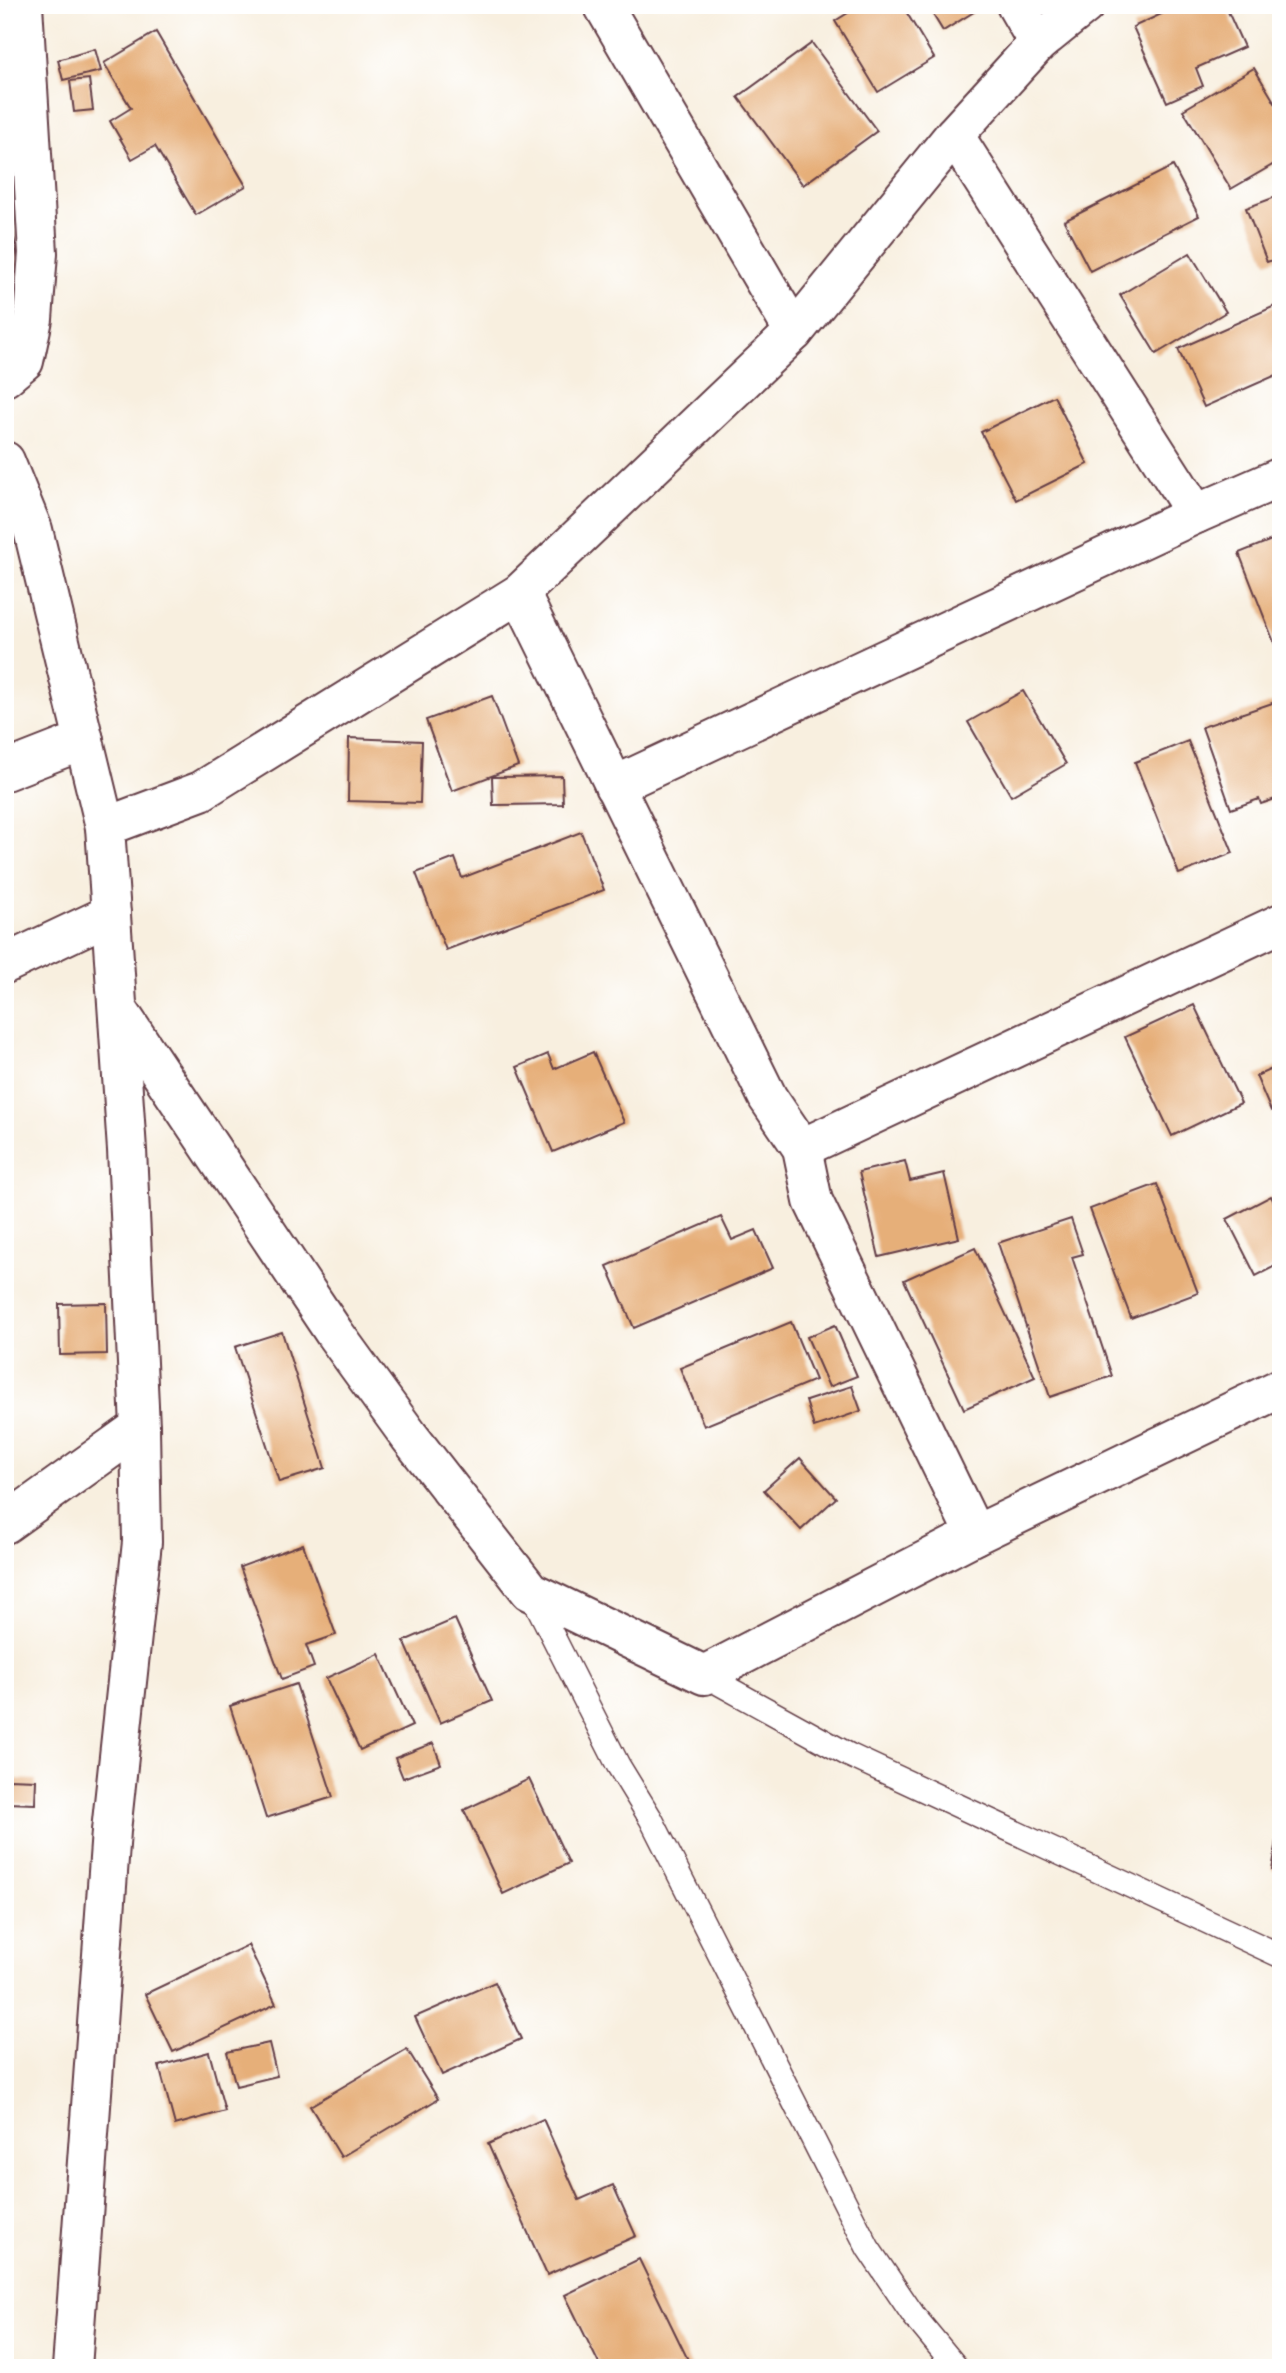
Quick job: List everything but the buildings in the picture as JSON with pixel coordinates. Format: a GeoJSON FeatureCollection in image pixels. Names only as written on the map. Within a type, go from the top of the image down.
{"type":"FeatureCollection","features":[{"type":"Feature","properties":{"kind":"street"},"geometry":{"type":"LineString","coordinates":[[5,377],[24,360],[33,318],[38,253],[23,5]]}},
{"type":"Feature","properties":{"kind":"street"},"geometry":{"type":"LineString","coordinates":[[603,5],[794,332]]}},
{"type":"Feature","properties":{"kind":"street"},"geometry":{"type":"LineString","coordinates":[[1016,5],[1038,43]]}},
{"type":"Feature","properties":{"kind":"street"},"geometry":{"type":"LineString","coordinates":[[105,827],[201,791],[520,593],[794,332],[954,135],[1038,43],[1085,5]]}},
{"type":"Feature","properties":{"kind":"street"},"geometry":{"type":"LineString","coordinates":[[954,135],[1196,514]]}},
{"type":"Feature","properties":{"kind":"street"},"geometry":{"type":"LineString","coordinates":[[5,461],[33,530],[105,827],[118,1009],[140,1427],[142,1542],[111,1831],[72,2368]]}},
{"type":"Feature","properties":{"kind":"street"},"geometry":{"type":"LineString","coordinates":[[614,786],[1196,514],[1281,477]]}},
{"type":"Feature","properties":{"kind":"street"},"geometry":{"type":"LineString","coordinates":[[520,593],[768,1098],[802,1148],[813,1201],[975,1535]]}},
{"type":"Feature","properties":{"kind":"street"},"geometry":{"type":"LineString","coordinates":[[5,771],[84,740]]}},
{"type":"Feature","properties":{"kind":"street"},"geometry":{"type":"LineString","coordinates":[[5,964],[111,914]]}},
{"type":"Feature","properties":{"kind":"street"},"geometry":{"type":"LineString","coordinates":[[802,1148],[1281,923]]}},
{"type":"Feature","properties":{"kind":"street"},"geometry":{"type":"LineString","coordinates":[[118,1009],[350,1354],[409,1436],[530,1591],[704,1675],[975,1535],[1281,1388]]}},
{"type":"Feature","properties":{"kind":"street"},"geometry":{"type":"LineString","coordinates":[[5,1524],[140,1427]]}},
{"type":"Feature","properties":{"kind":"lane"},"geometry":{"type":"LineString","coordinates":[[530,1591],[618,1765],[651,1819],[868,2248],[914,2316],[957,2368]]}},
{"type":"Feature","properties":{"kind":"lane"},"geometry":{"type":"LineString","coordinates":[[704,1675],[849,1755],[1281,1956]]}}]}
